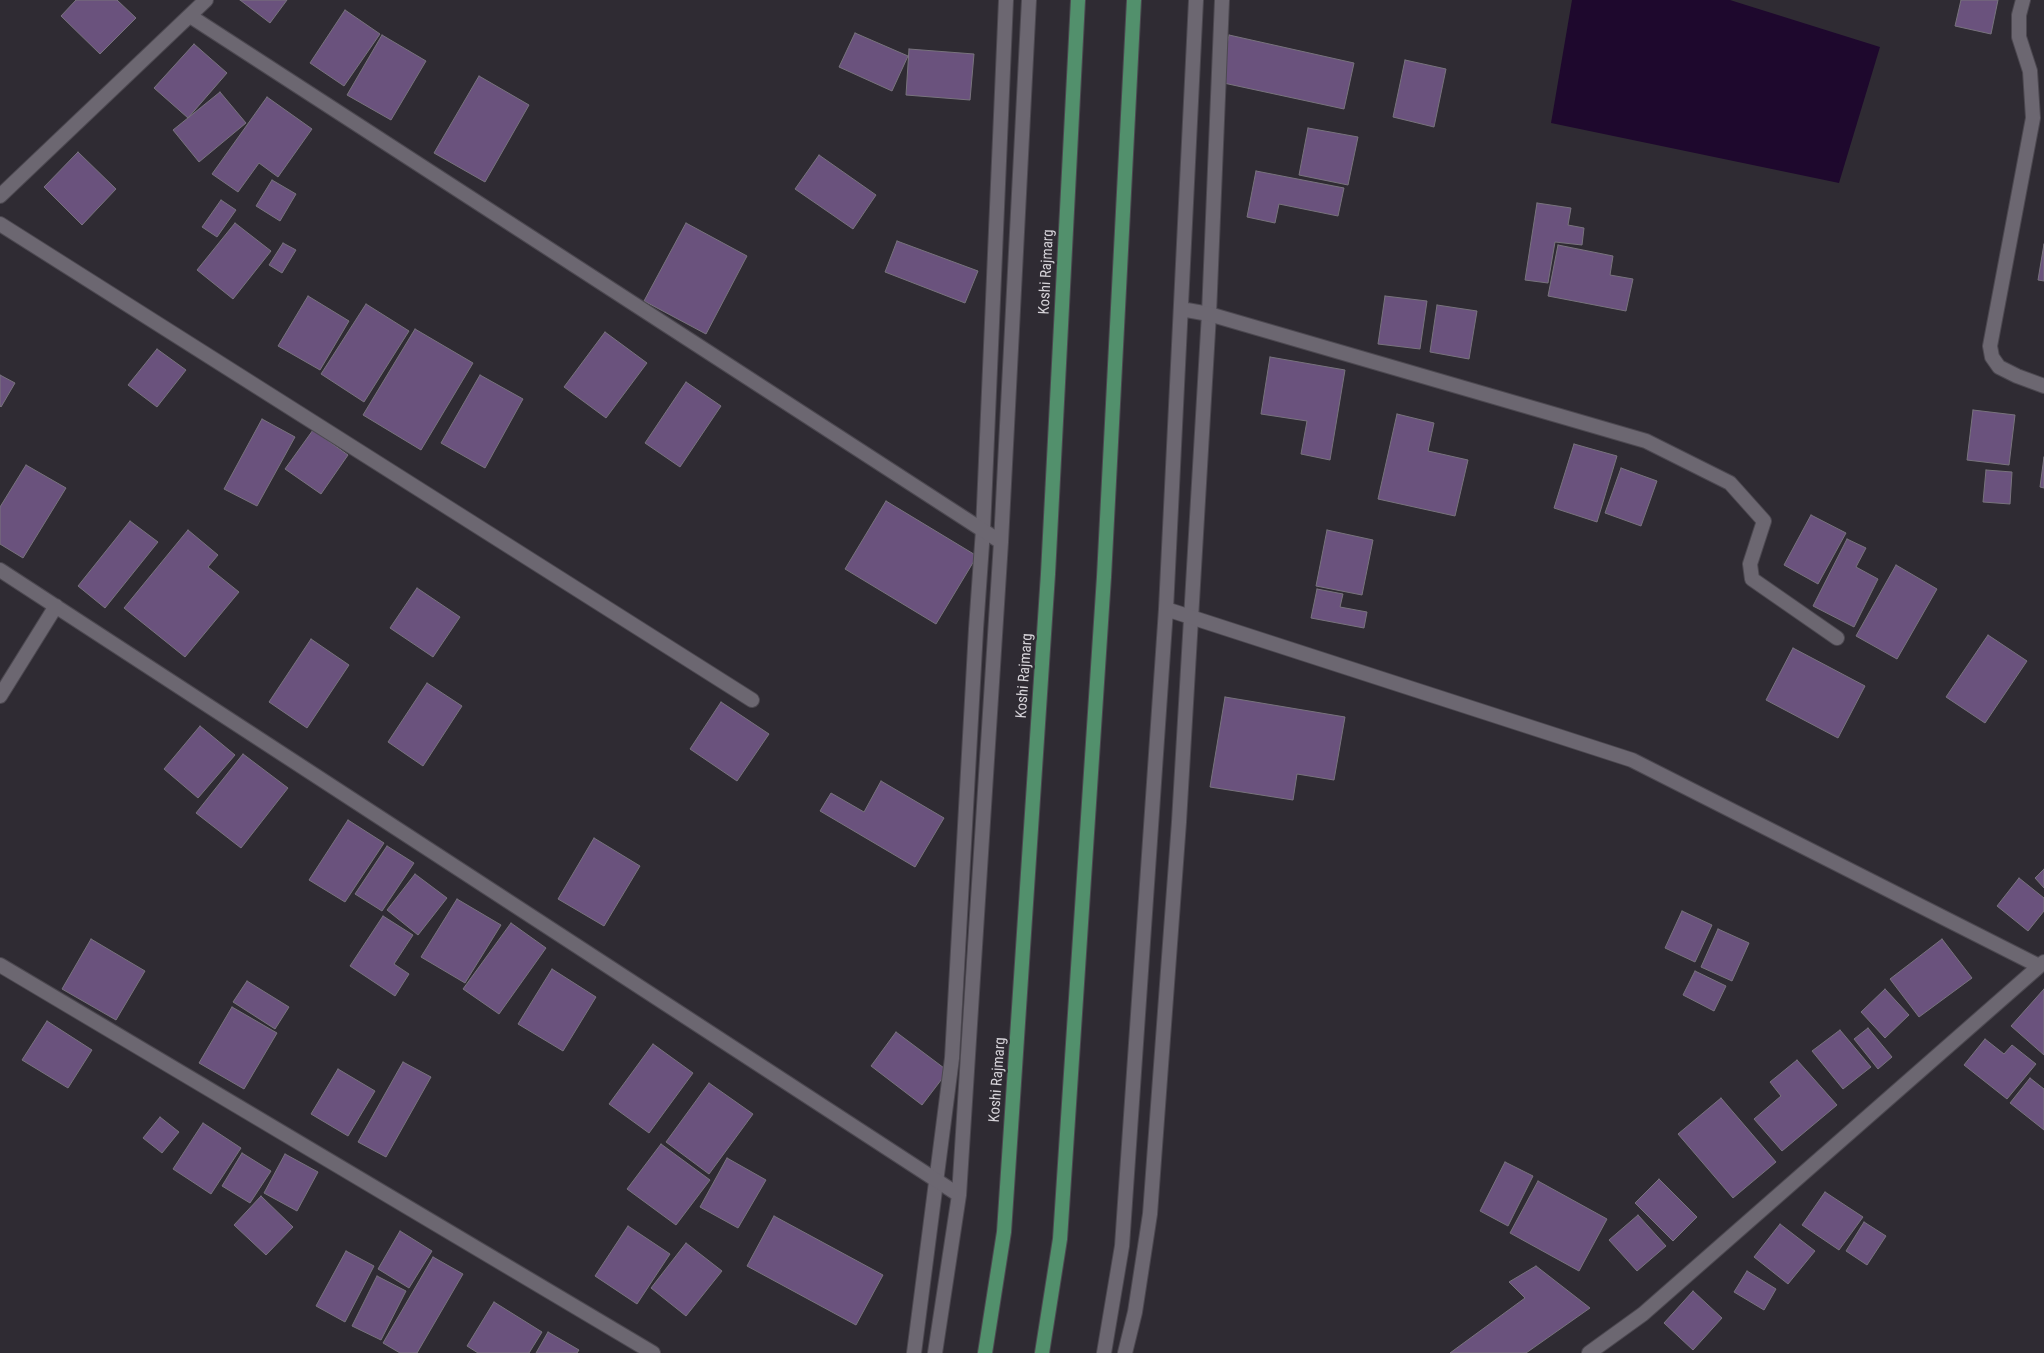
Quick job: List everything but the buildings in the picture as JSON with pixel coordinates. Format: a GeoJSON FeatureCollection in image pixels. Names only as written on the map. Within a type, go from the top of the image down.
{"type":"FeatureCollection","features":[{"type":"Feature","properties":{"kind":"main road","name":"Koshi Rajmarg"},"geometry":{"type":"LineString","coordinates":[[985,1353],[1006,1212],[1048,574],[1078,0]]}},
{"type":"Feature","properties":{"kind":"main road"},"geometry":{"type":"LineString","coordinates":[[1042,1353],[1060,1239],[1104,577],[1134,0]]}},
{"type":"Feature","properties":{"kind":"street"},"geometry":{"type":"LineString","coordinates":[[0,196],[206,0]]}},
{"type":"Feature","properties":{"kind":"street"},"geometry":{"type":"LineString","coordinates":[[914,1353],[952,1058],[983,530],[1006,0]]}},
{"type":"Feature","properties":{"kind":"street"},"geometry":{"type":"LineString","coordinates":[[935,1353],[959,1195],[1001,542],[1029,0]]}},
{"type":"Feature","properties":{"kind":"street"},"geometry":{"type":"LineString","coordinates":[[1104,1353],[1122,1246],[1166,609],[1196,0]]}},
{"type":"Feature","properties":{"kind":"street"},"geometry":{"type":"LineString","coordinates":[[1125,1353],[1135,1312],[1150,1214],[1179,822],[1209,314],[1222,0]]}},
{"type":"Feature","properties":{"kind":"street"},"geometry":{"type":"LineString","coordinates":[[2023,0],[2019,15],[2019,36],[2030,71],[2034,118],[1990,346],[1992,357],[1998,367],[2044,386]]}},
{"type":"Feature","properties":{"kind":"street"},"geometry":{"type":"LineString","coordinates":[[190,16],[1001,542]]}},
{"type":"Feature","properties":{"kind":"street"},"geometry":{"type":"LineString","coordinates":[[0,224],[752,700]]}},
{"type":"Feature","properties":{"kind":"street"},"geometry":{"type":"LineString","coordinates":[[1181,309],[1209,314],[1646,441],[1730,483],[1764,521],[1750,564],[1752,579],[1837,638]]}},
{"type":"Feature","properties":{"kind":"street"},"geometry":{"type":"LineString","coordinates":[[0,570],[959,1195]]}},
{"type":"Feature","properties":{"kind":"street"},"geometry":{"type":"LineString","coordinates":[[0,696],[56,606]]}},
{"type":"Feature","properties":{"kind":"street"},"geometry":{"type":"LineString","coordinates":[[1166,609],[1632,760],[2041,964],[1643,1314],[1589,1353]]}},
{"type":"Feature","properties":{"kind":"street"},"geometry":{"type":"LineString","coordinates":[[0,965],[653,1353]]}},
{"type":"Feature","properties":{"kind":"shaded area"},"geometry":{"type":"Polygon","coordinates":[[[1572,0],[1730,0],[1880,47],[1839,183],[1551,123],[1572,0]]]}}]}
